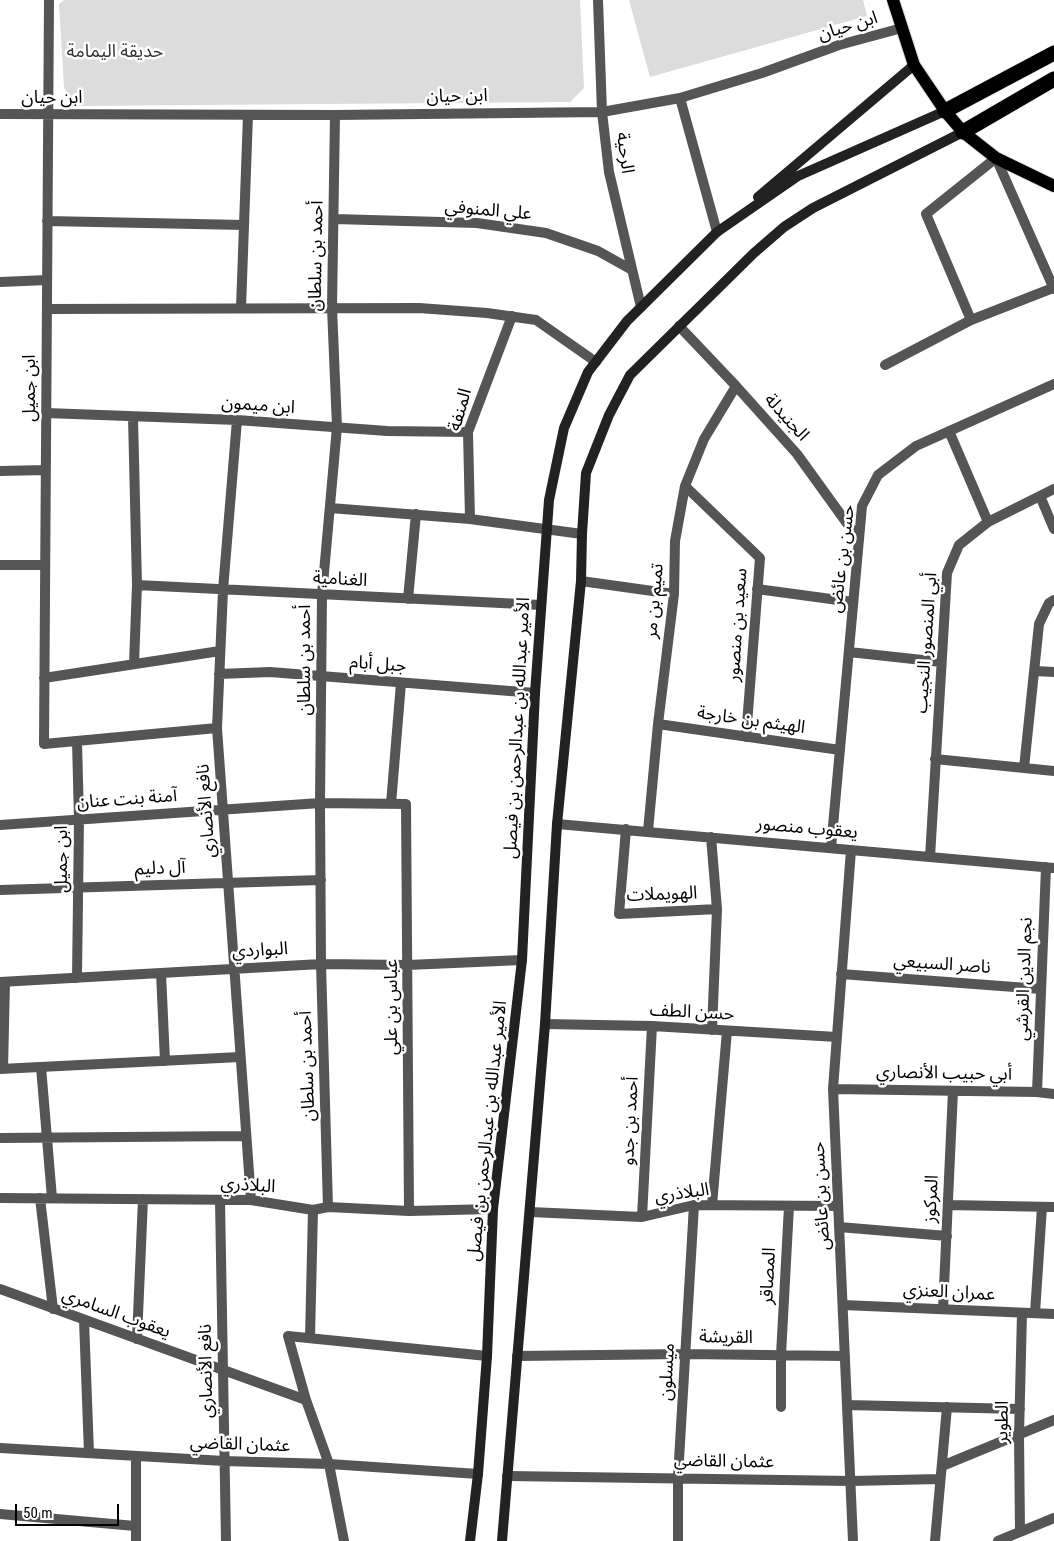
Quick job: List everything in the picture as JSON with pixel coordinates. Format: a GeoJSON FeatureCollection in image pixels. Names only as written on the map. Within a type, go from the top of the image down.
{"type":"FeatureCollection","features":[{"type":"Feature","properties":{"kind":"highway"},"geometry":{"type":"LineString","coordinates":[[945,111],[1054,53]]}},
{"type":"Feature","properties":{"kind":"highway"},"geometry":{"type":"LineString","coordinates":[[963,132],[1054,79]]}},
{"type":"Feature","properties":{"kind":"main road"},"geometry":{"type":"LineString","coordinates":[[893,0],[914,65],[945,111],[963,132],[996,158],[1054,186]]}},
{"type":"Feature","properties":{"kind":"main road"},"geometry":{"type":"LineString","coordinates":[[717,232],[914,65]]}},
{"type":"Feature","properties":{"kind":"main road","name":"الأمير عبدالله بن عبدالرحمن بن فيصل"},"geometry":{"type":"LineString","coordinates":[[470,1541],[478,1474],[487,1356],[493,1209],[522,960],[534,693],[549,500],[564,428],[588,372],[627,321],[717,232],[798,176],[945,111]]}},
{"type":"Feature","properties":{"kind":"main road"},"geometry":{"type":"LineString","coordinates":[[502,1541],[545,1024],[557,824],[581,581],[586,473],[609,415],[630,375],[754,253],[784,228],[813,208],[963,132]]}},
{"type":"Feature","properties":{"kind":"street","name":"ابن جميل"},"geometry":{"type":"LineString","coordinates":[[49,0],[44,744],[217,728]]}},
{"type":"Feature","properties":{"kind":"street","name":"الرحية"},"geometry":{"type":"LineString","coordinates":[[598,0],[602,112],[609,172],[641,307]]}},
{"type":"Feature","properties":{"kind":"street","name":"ابن حيان"},"geometry":{"type":"LineString","coordinates":[[0,114],[335,115],[602,112],[680,98],[762,73],[839,45],[902,28]]}},
{"type":"Feature","properties":{"kind":"street"},"geometry":{"type":"LineString","coordinates":[[680,98],[717,232]]}},
{"type":"Feature","properties":{"kind":"street"},"geometry":{"type":"LineString","coordinates":[[242,308],[248,114]]}},
{"type":"Feature","properties":{"kind":"street","name":"أحمد بن سلطان"},"geometry":{"type":"LineString","coordinates":[[328,1207],[320,803],[322,595],[336,428],[332,308],[335,115]]}},
{"type":"Feature","properties":{"kind":"street"},"geometry":{"type":"LineString","coordinates":[[884,365],[970,320],[1054,288],[996,158],[926,214],[970,320]]}},
{"type":"Feature","properties":{"kind":"street","name":"علي المنوفي"},"geometry":{"type":"LineString","coordinates":[[334,219],[477,223],[546,233],[598,251],[632,270]]}},
{"type":"Feature","properties":{"kind":"street"},"geometry":{"type":"LineString","coordinates":[[47,221],[244,225]]}},
{"type":"Feature","properties":{"kind":"street"},"geometry":{"type":"LineString","coordinates":[[0,282],[47,280]]}},
{"type":"Feature","properties":{"kind":"street"},"geometry":{"type":"LineString","coordinates":[[47,309],[419,308],[487,313],[536,320],[596,362]]}},
{"type":"Feature","properties":{"kind":"street","name":"المنفة"},"geometry":{"type":"LineString","coordinates":[[470,518],[468,432],[512,316]]}},
{"type":"Feature","properties":{"kind":"street","name":"الجنيدلة"},"geometry":{"type":"LineString","coordinates":[[679,326],[797,454],[859,540]]}},
{"type":"Feature","properties":{"kind":"street","name":"حسن بن عائض"},"geometry":{"type":"LineString","coordinates":[[831,848],[862,506],[878,475],[916,446],[1054,384]]}},
{"type":"Feature","properties":{"kind":"street","name":"تميم بن مر"},"geometry":{"type":"LineString","coordinates":[[648,831],[658,724],[674,594],[675,541],[685,486],[704,439],[736,386]]}},
{"type":"Feature","properties":{"kind":"street","name":"ابن ميمون"},"geometry":{"type":"LineString","coordinates":[[46,413],[237,420],[396,431],[468,432]]}},
{"type":"Feature","properties":{"kind":"street"},"geometry":{"type":"LineString","coordinates":[[133,416],[137,585],[134,664]]}},
{"type":"Feature","properties":{"kind":"street","name":"نافع الأنصاري"},"geometry":{"type":"LineString","coordinates":[[237,420],[223,590],[217,728],[251,1200]]}},
{"type":"Feature","properties":{"kind":"street"},"geometry":{"type":"LineString","coordinates":[[949,431],[988,522]]}},
{"type":"Feature","properties":{"kind":"street"},"geometry":{"type":"LineString","coordinates":[[0,471],[46,470]]}},
{"type":"Feature","properties":{"kind":"street","name":"سعيد بن منصور"},"geometry":{"type":"LineString","coordinates":[[685,486],[760,558],[746,737]]}},
{"type":"Feature","properties":{"kind":"street","name":"أبي المنصور النجيب"},"geometry":{"type":"LineString","coordinates":[[930,857],[946,573],[959,545],[988,522],[1054,489]]}},
{"type":"Feature","properties":{"kind":"street"},"geometry":{"type":"LineString","coordinates":[[1040,496],[1054,529]]}},
{"type":"Feature","properties":{"kind":"street"},"geometry":{"type":"LineString","coordinates":[[330,508],[470,518],[582,534]]}},
{"type":"Feature","properties":{"kind":"street"},"geometry":{"type":"LineString","coordinates":[[408,599],[416,514]]}},
{"type":"Feature","properties":{"kind":"street"},"geometry":{"type":"LineString","coordinates":[[0,565],[45,565]]}},
{"type":"Feature","properties":{"kind":"street"},"geometry":{"type":"LineString","coordinates":[[581,581],[674,594]]}},
{"type":"Feature","properties":{"kind":"street","name":"الغنامية"},"geometry":{"type":"LineString","coordinates":[[137,585],[541,605]]}},
{"type":"Feature","properties":{"kind":"street"},"geometry":{"type":"LineString","coordinates":[[757,589],[854,602]]}},
{"type":"Feature","properties":{"kind":"street"},"geometry":{"type":"LineString","coordinates":[[1024,768],[1040,624],[1049,603],[1054,600]]}},
{"type":"Feature","properties":{"kind":"street"},"geometry":{"type":"LineString","coordinates":[[44,678],[220,651]]}},
{"type":"Feature","properties":{"kind":"street"},"geometry":{"type":"LineString","coordinates":[[849,652],[941,662]]}},
{"type":"Feature","properties":{"kind":"street"},"geometry":{"type":"LineString","coordinates":[[1035,671],[1054,672]]}},
{"type":"Feature","properties":{"kind":"street","name":"جبل أبام"},"geometry":{"type":"LineString","coordinates":[[219,674],[270,672],[534,693]]}},
{"type":"Feature","properties":{"kind":"street"},"geometry":{"type":"LineString","coordinates":[[391,804],[401,683]]}},
{"type":"Feature","properties":{"kind":"street","name":"الهيثم بن خارجة"},"geometry":{"type":"LineString","coordinates":[[658,724],[840,750]]}},
{"type":"Feature","properties":{"kind":"street","name":"ابن جميل"},"geometry":{"type":"LineString","coordinates":[[76,741],[78,820],[77,978]]}},
{"type":"Feature","properties":{"kind":"street"},"geometry":{"type":"LineString","coordinates":[[935,759],[1054,771]]}},
{"type":"Feature","properties":{"kind":"street","name":"آمنة بنت عنان"},"geometry":{"type":"LineString","coordinates":[[0,825],[320,803],[406,804]]}},
{"type":"Feature","properties":{"kind":"street","name":"عباس بن علي"},"geometry":{"type":"LineString","coordinates":[[406,804],[409,1211]]}},
{"type":"Feature","properties":{"kind":"street","name":"يعقوب منصور"},"geometry":{"type":"LineString","coordinates":[[557,824],[1050,868]]}},
{"type":"Feature","properties":{"kind":"street","name":"الهويملات"},"geometry":{"type":"LineString","coordinates":[[626,829],[618,914],[717,909],[711,837]]}},
{"type":"Feature","properties":{"kind":"street","name":"حسن بن عائض"},"geometry":{"type":"LineString","coordinates":[[851,850],[833,1089],[854,1541]]}},
{"type":"Feature","properties":{"kind":"street","name":"نجم الدين القرشي"},"geometry":{"type":"LineString","coordinates":[[1037,1092],[1041,989],[1050,868]]}},
{"type":"Feature","properties":{"kind":"street","name":"آل دليم"},"geometry":{"type":"LineString","coordinates":[[0,890],[321,880]]}},
{"type":"Feature","properties":{"kind":"street"},"geometry":{"type":"LineString","coordinates":[[712,1030],[717,909]]}},
{"type":"Feature","properties":{"kind":"street","name":"البواردي"},"geometry":{"type":"LineString","coordinates":[[2,982],[322,964],[408,965],[522,960]]}},
{"type":"Feature","properties":{"kind":"street"},"geometry":{"type":"LineString","coordinates":[[161,973],[165,1061]]}},
{"type":"Feature","properties":{"kind":"street","name":"ناصر السبيعي"},"geometry":{"type":"LineString","coordinates":[[841,974],[1041,989]]}},
{"type":"Feature","properties":{"kind":"street"},"geometry":{"type":"LineString","coordinates":[[2,982],[2,1069],[240,1057]]}},
{"type":"Feature","properties":{"kind":"street","name":"حسن الطف"},"geometry":{"type":"LineString","coordinates":[[545,1024],[652,1026],[837,1037]]}},
{"type":"Feature","properties":{"kind":"street","name":"أحمد بن جدو"},"geometry":{"type":"LineString","coordinates":[[642,1217],[652,1026]]}},
{"type":"Feature","properties":{"kind":"street"},"geometry":{"type":"LineString","coordinates":[[712,1205],[727,1031]]}},
{"type":"Feature","properties":{"kind":"street"},"geometry":{"type":"LineString","coordinates":[[41,1067],[52,1198]]}},
{"type":"Feature","properties":{"kind":"street","name":"أبي حبيب الأنصاري"},"geometry":{"type":"LineString","coordinates":[[833,1089],[1037,1092],[1054,1094]]}},
{"type":"Feature","properties":{"kind":"street","name":"المركوز"},"geometry":{"type":"LineString","coordinates":[[943,1309],[954,1091]]}},
{"type":"Feature","properties":{"kind":"street"},"geometry":{"type":"LineString","coordinates":[[0,1138],[246,1136]]}},
{"type":"Feature","properties":{"kind":"street","name":"البلاذري"},"geometry":{"type":"LineString","coordinates":[[0,1198],[251,1200],[313,1210],[328,1207],[409,1211],[493,1209]]}},
{"type":"Feature","properties":{"kind":"street"},"geometry":{"type":"LineString","coordinates":[[40,1198],[53,1309]]}},
{"type":"Feature","properties":{"kind":"street"},"geometry":{"type":"LineString","coordinates":[[137,1339],[143,1199]]}},
{"type":"Feature","properties":{"kind":"street","name":"نافع الأنصاري"},"geometry":{"type":"LineString","coordinates":[[220,1200],[226,1541]]}},
{"type":"Feature","properties":{"kind":"street","name":"البلاذري"},"geometry":{"type":"LineString","coordinates":[[530,1212],[642,1217],[694,1205],[838,1206]]}},
{"type":"Feature","properties":{"kind":"street","name":"ميسلون"},"geometry":{"type":"LineString","coordinates":[[678,1541],[678,1478],[694,1205]]}},
{"type":"Feature","properties":{"kind":"street"},"geometry":{"type":"LineString","coordinates":[[948,1205],[1054,1207]]}},
{"type":"Feature","properties":{"kind":"street","name":"المصاقر"},"geometry":{"type":"LineString","coordinates":[[781,1407],[789,1206]]}},
{"type":"Feature","properties":{"kind":"street"},"geometry":{"type":"LineString","coordinates":[[1035,1313],[1042,1207]]}},
{"type":"Feature","properties":{"kind":"street"},"geometry":{"type":"LineString","coordinates":[[310,1338],[313,1210]]}},
{"type":"Feature","properties":{"kind":"street"},"geometry":{"type":"LineString","coordinates":[[839,1227],[947,1236]]}},
{"type":"Feature","properties":{"kind":"street","name":"يعقوب السامري"},"geometry":{"type":"LineString","coordinates":[[0,1289],[306,1400]]}},
{"type":"Feature","properties":{"kind":"street","name":"عمران العنزي"},"geometry":{"type":"LineString","coordinates":[[843,1305],[1054,1314]]}},
{"type":"Feature","properties":{"kind":"street","name":"الطوير"},"geometry":{"type":"LineString","coordinates":[[1020,1532],[1019,1435],[1022,1313]]}},
{"type":"Feature","properties":{"kind":"street"},"geometry":{"type":"LineString","coordinates":[[84,1320],[89,1453]]}},
{"type":"Feature","properties":{"kind":"street"},"geometry":{"type":"LineString","coordinates":[[344,1541],[328,1464],[306,1400],[288,1336],[487,1356]]}},
{"type":"Feature","properties":{"kind":"street","name":"القريشة"},"geometry":{"type":"LineString","coordinates":[[517,1356],[685,1354],[845,1356]]}},
{"type":"Feature","properties":{"kind":"street"},"geometry":{"type":"LineString","coordinates":[[847,1405],[1020,1409]]}},
{"type":"Feature","properties":{"kind":"street"},"geometry":{"type":"LineString","coordinates":[[935,1541],[946,1408]]}},
{"type":"Feature","properties":{"kind":"street"},"geometry":{"type":"LineString","coordinates":[[942,1466],[1054,1420]]}},
{"type":"Feature","properties":{"kind":"street","name":"عثمان القاضي"},"geometry":{"type":"LineString","coordinates":[[0,1448],[224,1461],[328,1464],[478,1474]]}},
{"type":"Feature","properties":{"kind":"street"},"geometry":{"type":"LineString","coordinates":[[136,1456],[136,1541]]}},
{"type":"Feature","properties":{"kind":"street","name":"عثمان القاضي"},"geometry":{"type":"LineString","coordinates":[[507,1476],[851,1481],[940,1479]]}},
{"type":"Feature","properties":{"kind":"street"},"geometry":{"type":"LineString","coordinates":[[0,1514],[135,1526]]}},
{"type":"Feature","properties":{"kind":"street"},"geometry":{"type":"LineString","coordinates":[[998,1541],[1054,1518]]}},
{"type":"Feature","properties":{"kind":"green space","name":"حديقة اليمامة"},"geometry":{"type":"Polygon","coordinates":[[[64,0],[580,0],[584,88],[570,102],[77,106],[64,88],[59,4],[64,0]]]}},
{"type":"Feature","properties":{"kind":"green space"},"geometry":{"type":"Polygon","coordinates":[[[629,0],[863,0],[867,16],[650,77],[629,0]]]}}]}
